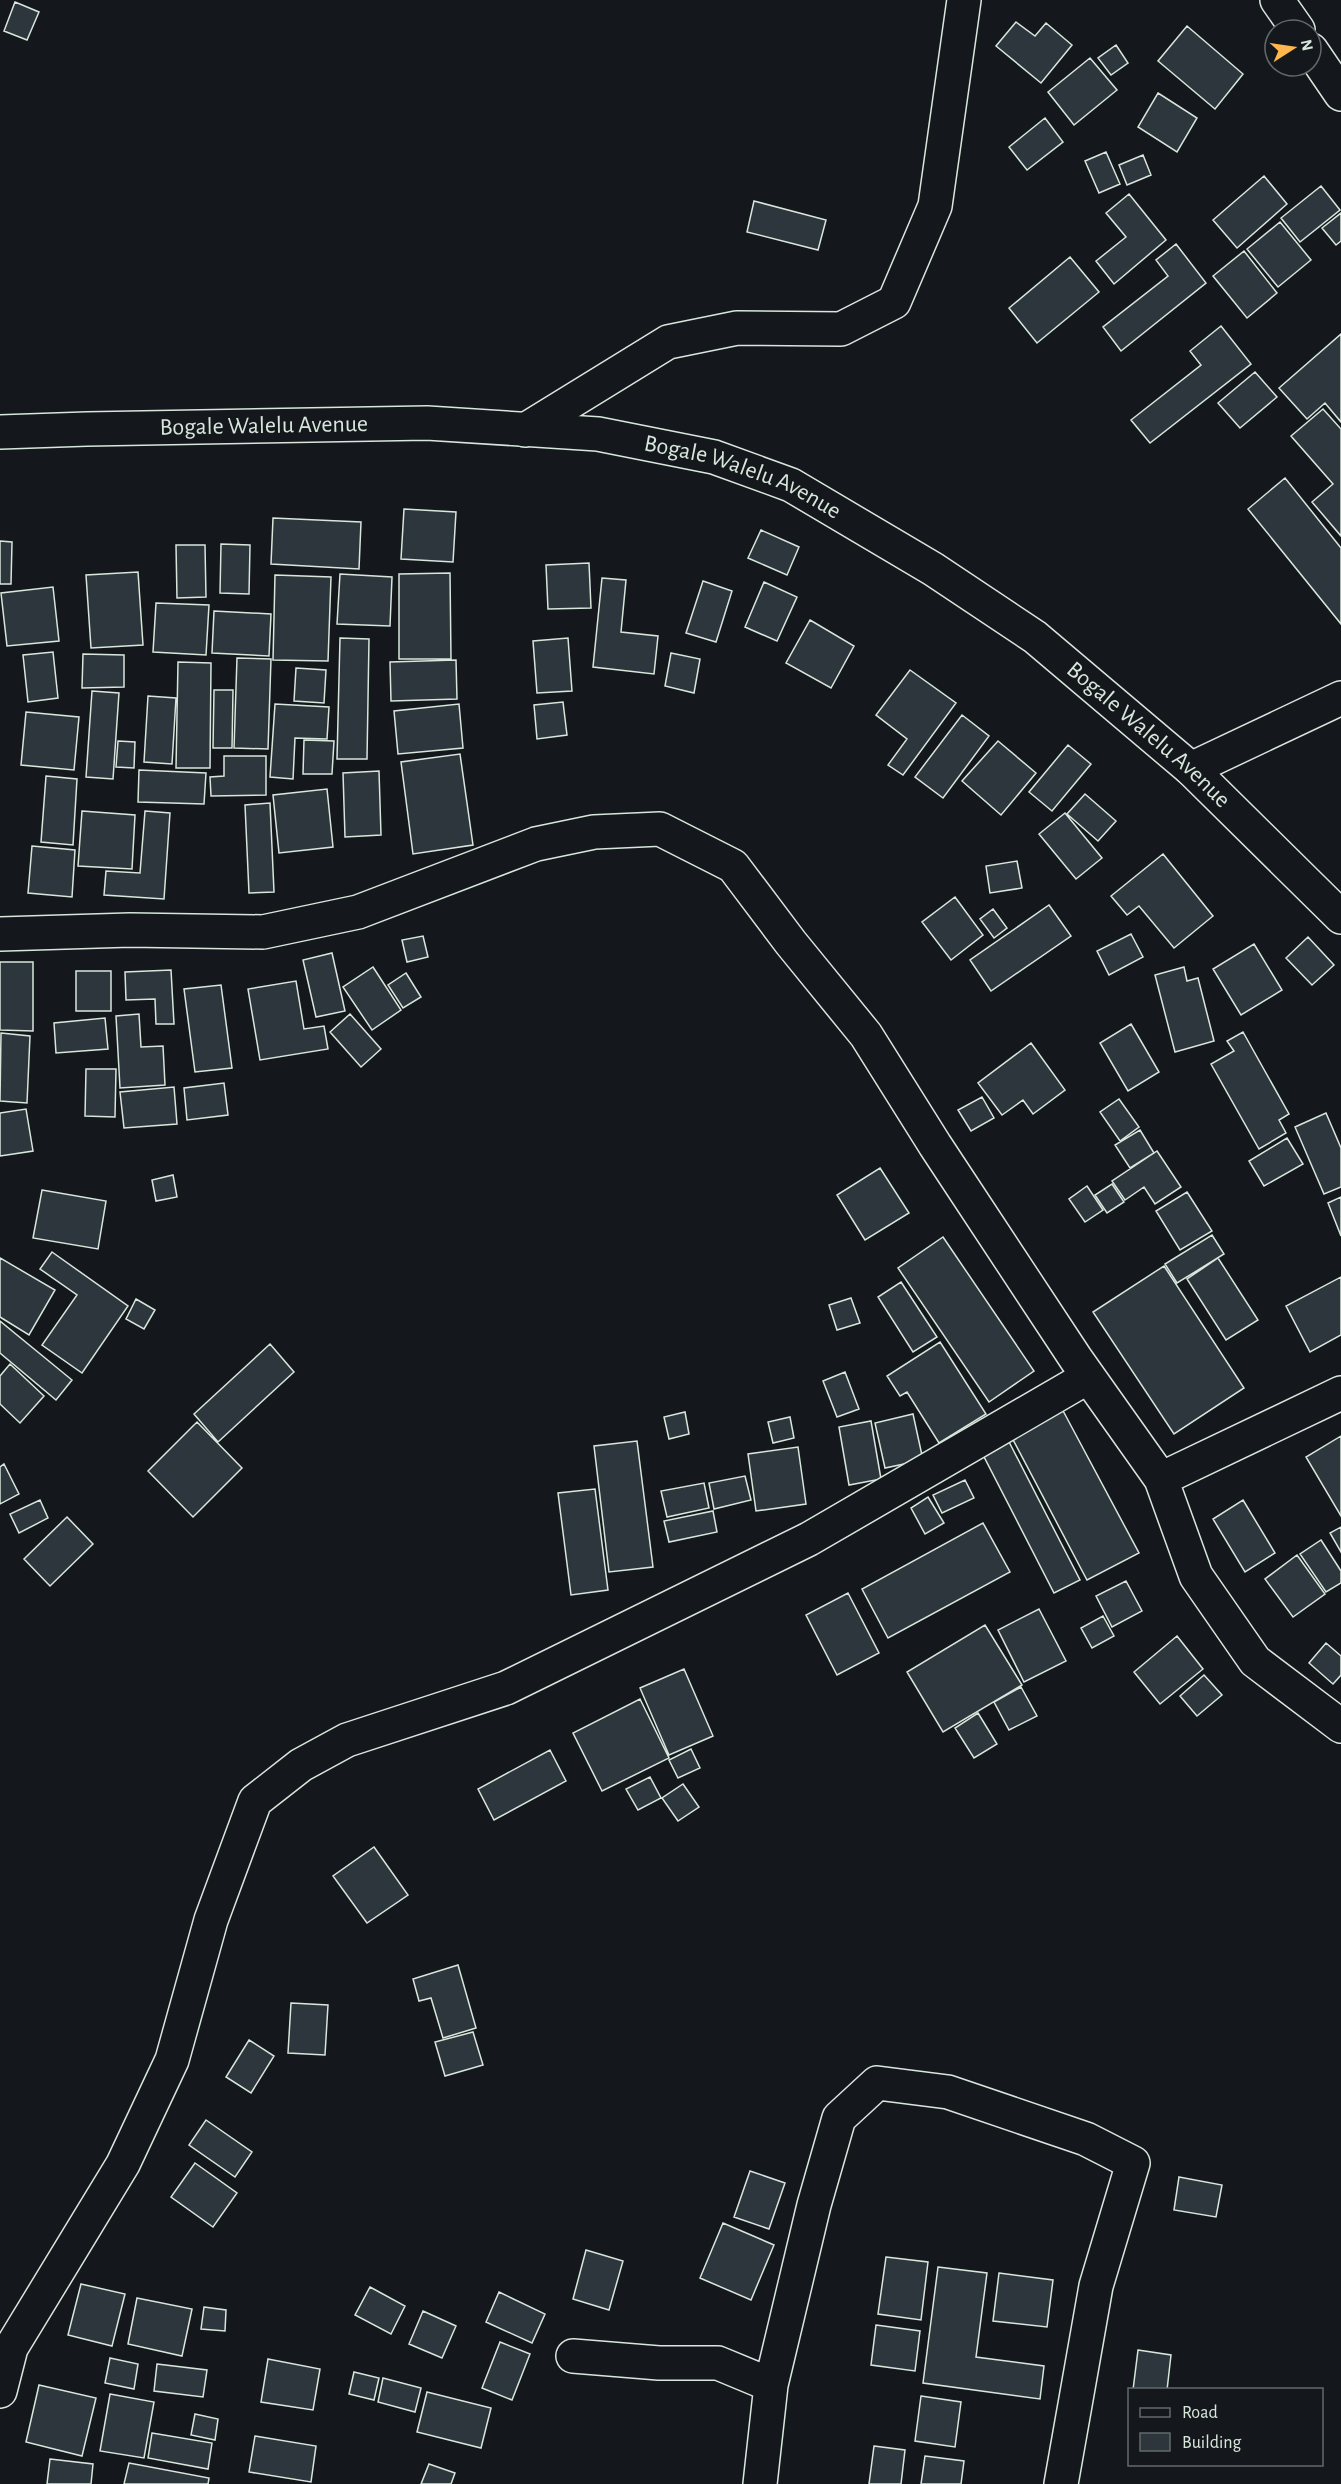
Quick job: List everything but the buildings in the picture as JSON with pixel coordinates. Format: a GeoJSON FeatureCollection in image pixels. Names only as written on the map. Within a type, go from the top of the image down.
{"type":"FeatureCollection","features":[{"type":"Feature","properties":{"kind":"main road"},"geometry":{"type":"LineString","coordinates":[[525,430],[668,342],[737,328],[841,329],[894,302],[935,206],[964,0]]}},
{"type":"Feature","properties":{"kind":"main road"},"geometry":{"type":"LineString","coordinates":[[1277,0],[1290,18]]}},
{"type":"Feature","properties":{"kind":"main road"},"geometry":{"type":"LineString","coordinates":[[1323,68],[1341,94]]}},
{"type":"Feature","properties":{"kind":"main road","name":"Bogale Walelu Avenue"},"geometry":{"type":"LineString","coordinates":[[0,432],[428,423],[598,434],[714,457],[791,485],[933,569],[1035,637],[1191,769],[1341,917]]}},
{"type":"Feature","properties":{"kind":"main road"},"geometry":{"type":"LineString","coordinates":[[1191,769],[1341,698]]}},
{"type":"Feature","properties":{"kind":"main road"},"geometry":{"type":"LineString","coordinates":[[0,934],[130,930],[263,932],[358,912],[536,844],[594,832],[660,829],[733,866],[791,943],[866,1035],[935,1145],[1088,1377],[1161,1479],[1196,1576],[1255,1661],[1341,1726]]}},
{"type":"Feature","properties":{"kind":"main road"},"geometry":{"type":"LineString","coordinates":[[0,2391],[11,2348],[123,2164],[172,2060],[211,1920],[255,1801],[301,1765],[347,1740],[506,1688],[808,1539],[1088,1377]]}},
{"type":"Feature","properties":{"kind":"main road"},"geometry":{"type":"LineString","coordinates":[[1161,1479],[1341,1393]]}},
{"type":"Feature","properties":{"kind":"main road"},"geometry":{"type":"LineString","coordinates":[[760,2484],[771,2385],[814,2205],[840,2118],[877,2084],[948,2092],[1086,2139],[1133,2163],[1096,2286],[1061,2484]]}},
{"type":"Feature","properties":{"kind":"main road"},"geometry":{"type":"LineString","coordinates":[[573,2356],[659,2363],[718,2363],[771,2385]]}}]}
